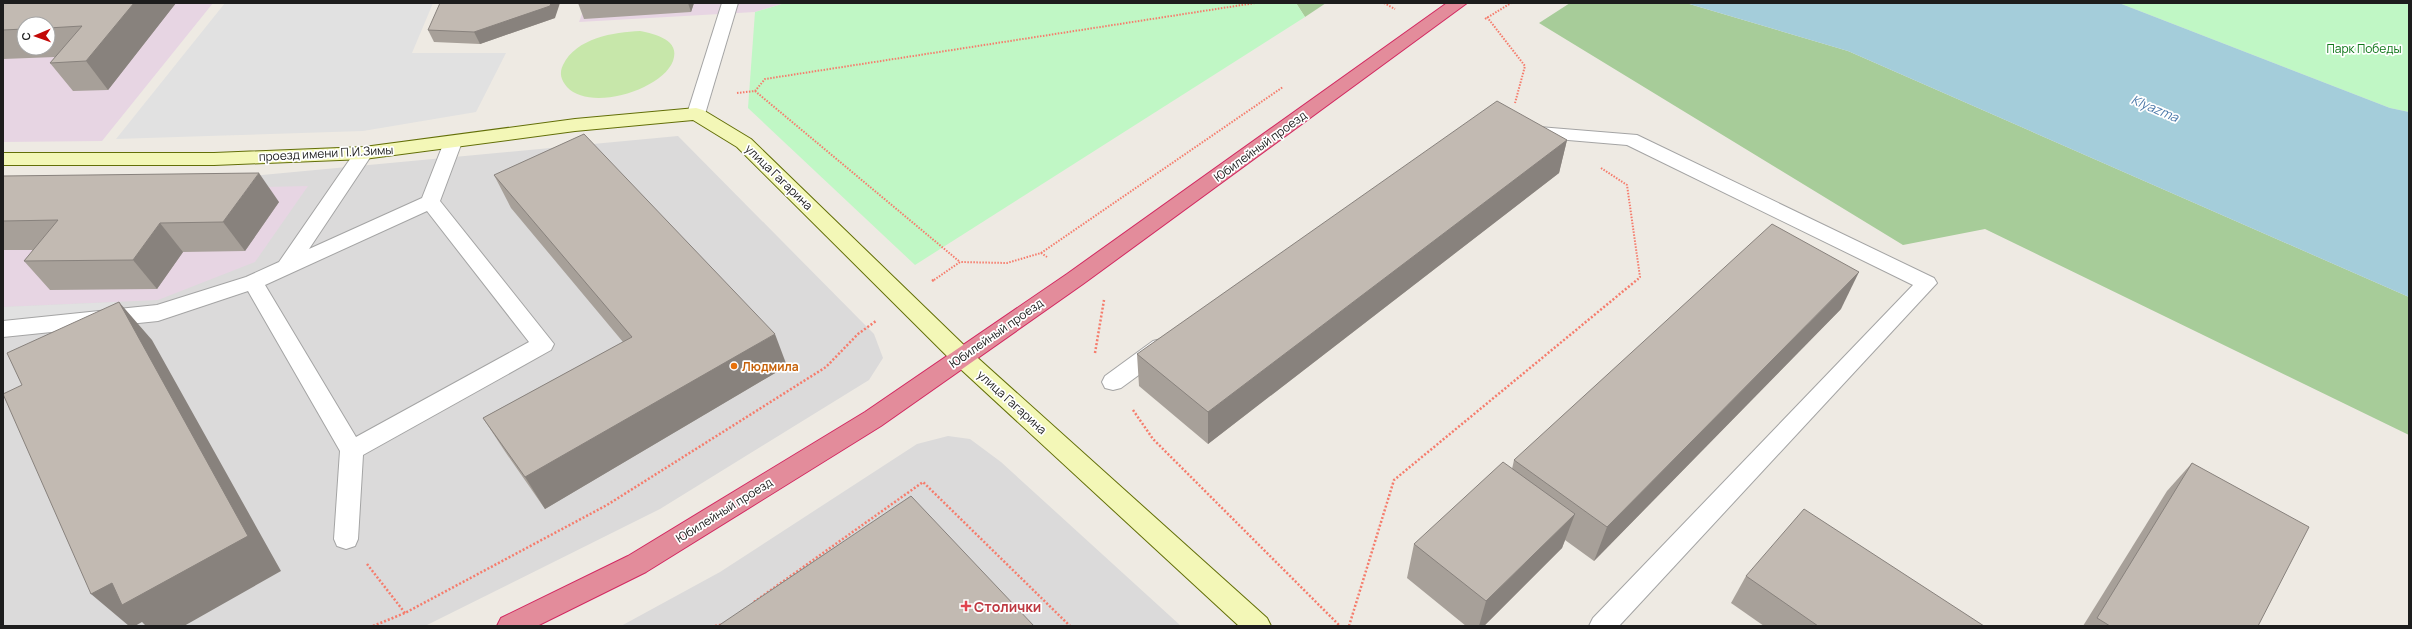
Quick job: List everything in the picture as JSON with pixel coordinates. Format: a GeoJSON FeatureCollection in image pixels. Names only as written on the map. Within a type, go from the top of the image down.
{"type":"FeatureCollection","features":[{"type":"Feature","properties":{"kind":"highway","name":"Юбилейный проезд"},"geometry":{"type":"LineString","coordinates":[[510,626],[637,564],[873,419],[1075,279],[1458,3]]}},
{"type":"Feature","properties":{"kind":"street","name":"проезд имени П.И.Зимы"},"geometry":{"type":"LineString","coordinates":[[3,159],[214,159],[364,153],[575,125],[696,114]]}},
{"type":"Feature","properties":{"kind":"street","name":"улица Гагарина"},"geometry":{"type":"LineString","coordinates":[[696,114],[744,143],[962,357],[1258,626]]}},
{"type":"Feature","properties":{"kind":"lane"},"geometry":{"type":"LineString","coordinates":[[696,114],[730,3]]}},
{"type":"Feature","properties":{"kind":"lane"},"geometry":{"type":"LineString","coordinates":[[1508,131],[1630,139],[1927,283],[1602,626]]}},
{"type":"Feature","properties":{"kind":"lane"},"geometry":{"type":"LineString","coordinates":[[3,329],[158,314],[253,282],[430,202],[453,142]]}},
{"type":"Feature","properties":{"kind":"lane"},"geometry":{"type":"LineString","coordinates":[[286,267],[364,153]]}},
{"type":"Feature","properties":{"kind":"lane"},"geometry":{"type":"LineString","coordinates":[[352,450],[543,344],[430,202]]}},
{"type":"Feature","properties":{"kind":"lane"},"geometry":{"type":"LineString","coordinates":[[253,282],[352,450],[346,539]]}},
{"type":"Feature","properties":{"kind":"lane"},"geometry":{"type":"LineString","coordinates":[[1114,382],[1177,336]]}},
{"type":"Feature","properties":{"kind":"path"},"geometry":{"type":"LineString","coordinates":[[960,262],[755,91],[765,79],[1255,3]]}},
{"type":"Feature","properties":{"kind":"path"},"geometry":{"type":"LineString","coordinates":[[1384,3],[1395,9]]}},
{"type":"Feature","properties":{"kind":"path"},"geometry":{"type":"LineString","coordinates":[[1389,14],[1401,6]]}},
{"type":"Feature","properties":{"kind":"path"},"geometry":{"type":"LineString","coordinates":[[1487,17],[1525,66],[1508,131]]}},
{"type":"Feature","properties":{"kind":"path"},"geometry":{"type":"LineString","coordinates":[[373,626],[404,613],[607,505],[826,367],[858,334],[960,262],[1007,263],[1041,254],[1284,86]]}},
{"type":"Feature","properties":{"kind":"path"},"geometry":{"type":"LineString","coordinates":[[1349,626],[1394,480],[1640,277],[1627,185],[1596,165]]}},
{"type":"Feature","properties":{"kind":"path"},"geometry":{"type":"LineString","coordinates":[[1041,254],[1104,298],[1094,359],[1114,382],[1154,439],[1340,626]]}},
{"type":"Feature","properties":{"kind":"path"},"geometry":{"type":"LineString","coordinates":[[749,605],[923,482],[1070,626]]}},
{"type":"Feature","properties":{"kind":"path"},"geometry":{"type":"LineString","coordinates":[[346,539],[404,613]]}},
{"type":"Feature","properties":{"kind":"path"},"geometry":{"type":"LineString","coordinates":[[714,626],[730,619]]}},
{"type":"Feature","properties":{"kind":"shaded area"},"geometry":{"type":"Polygon","coordinates":[[[3,3],[213,3],[102,141],[3,142],[3,3]]]}},
{"type":"Feature","properties":{"kind":"shaded area"},"geometry":{"type":"Polygon","coordinates":[[[225,3],[433,3],[412,53],[506,53],[476,112],[363,131],[116,139],[225,3]]]}},
{"type":"Feature","properties":{"kind":"shaded area"},"geometry":{"type":"Polygon","coordinates":[[[586,3],[785,3],[755,12],[579,22],[586,3]]]}},
{"type":"Feature","properties":{"kind":"shaded area"},"geometry":{"type":"Polygon","coordinates":[[[678,136],[874,334],[883,358],[869,380],[660,509],[425,626],[3,626],[3,178],[199,181],[678,136]]]}},
{"type":"Feature","properties":{"kind":"shaded area"},"geometry":{"type":"Polygon","coordinates":[[[308,186],[255,262],[158,300],[3,307],[3,193],[308,186]]]}},
{"type":"Feature","properties":{"kind":"shaded area"},"geometry":{"type":"Polygon","coordinates":[[[115,302],[97,329],[3,332],[3,307],[115,302]]]}},
{"type":"Feature","properties":{"kind":"shaded area"},"geometry":{"type":"Polygon","coordinates":[[[948,436],[970,439],[1001,462],[1181,626],[621,626],[720,572],[917,444],[948,436]]]}},
{"type":"Feature","properties":{"kind":"green space"},"geometry":{"type":"Polygon","coordinates":[[[785,3],[1296,3],[1305,17],[915,265],[748,108],[755,12],[785,3]]]}},
{"type":"Feature","properties":{"kind":"green space"},"geometry":{"type":"Polygon","coordinates":[[[1296,3],[1326,3],[1305,17],[1296,3]]]}},
{"type":"Feature","properties":{"kind":"green space"},"geometry":{"type":"Polygon","coordinates":[[[1570,3],[1686,3],[1848,51],[2409,297],[2409,435],[1985,229],[1903,245],[1539,23],[1570,3]]]}},
{"type":"Feature","properties":{"kind":"green space","name":"Парк Победы"},"geometry":{"type":"Polygon","coordinates":[[[2119,3],[2409,3],[2409,112],[2390,108],[2119,3]]]}},
{"type":"Feature","properties":{"kind":"green space"},"geometry":{"type":"Polygon","coordinates":[[[640,31],[665,39],[673,48],[673,61],[666,71],[655,81],[641,89],[608,97],[592,98],[578,94],[567,87],[562,79],[561,71],[569,56],[577,48],[597,38],[608,35],[640,31]]]}},
{"type":"Feature","properties":{"kind":"water","name":"Klyazma"},"geometry":{"type":"Polygon","coordinates":[[[1686,3],[2119,3],[2390,108],[2409,112],[2409,297],[1848,51],[1686,3]]]}},
{"type":"Feature","properties":{"kind":"building"},"geometry":{"type":"Polygon","coordinates":[[[3,3],[134,3],[86,61],[50,63],[82,26],[56,28],[56,16],[16,16],[16,29],[3,30],[3,3]]]}},
{"type":"Feature","properties":{"kind":"building"},"geometry":{"type":"Polygon","coordinates":[[[440,3],[551,3],[550,6],[474,32],[428,30],[440,3]]]}},
{"type":"Feature","properties":{"kind":"building"},"geometry":{"type":"Polygon","coordinates":[[[1497,101],[1567,140],[1208,412],[1137,354],[1497,101]]]}},
{"type":"Feature","properties":{"kind":"building"},"geometry":{"type":"Polygon","coordinates":[[[584,134],[775,334],[525,477],[483,418],[632,337],[494,175],[584,134]]]}},
{"type":"Feature","properties":{"kind":"building"},"geometry":{"type":"Polygon","coordinates":[[[259,173],[223,222],[160,223],[133,260],[24,261],[58,220],[3,221],[3,176],[259,173]]]}},
{"type":"Feature","properties":{"kind":"building"},"geometry":{"type":"Polygon","coordinates":[[[1772,224],[1859,272],[1607,527],[1514,460],[1772,224]]]}},
{"type":"Feature","properties":{"kind":"building"},"geometry":{"type":"Polygon","coordinates":[[[119,302],[248,536],[122,605],[112,583],[91,594],[3,394],[22,385],[7,353],[119,302]]]}},
{"type":"Feature","properties":{"kind":"building"},"geometry":{"type":"Polygon","coordinates":[[[1503,462],[1575,514],[1486,601],[1414,544],[1503,462]]]}},
{"type":"Feature","properties":{"kind":"building"},"geometry":{"type":"Polygon","coordinates":[[[2192,463],[2309,527],[2258,626],[2110,626],[2097,618],[2192,463]]]}},
{"type":"Feature","properties":{"kind":"building"},"geometry":{"type":"Polygon","coordinates":[[[911,496],[1034,626],[718,626],[911,496]]]}},
{"type":"Feature","properties":{"kind":"building"},"geometry":{"type":"Polygon","coordinates":[[[1804,509],[1984,626],[1818,626],[1746,576],[1804,509]]]}},
{"type":"Feature","properties":{"kind":"place","name":"Людмила"},"geometry":{"type":"Point","coordinates":[734,366]}},
{"type":"Feature","properties":{"kind":"place","name":"Столички"},"geometry":{"type":"Point","coordinates":[966,606]}}]}
